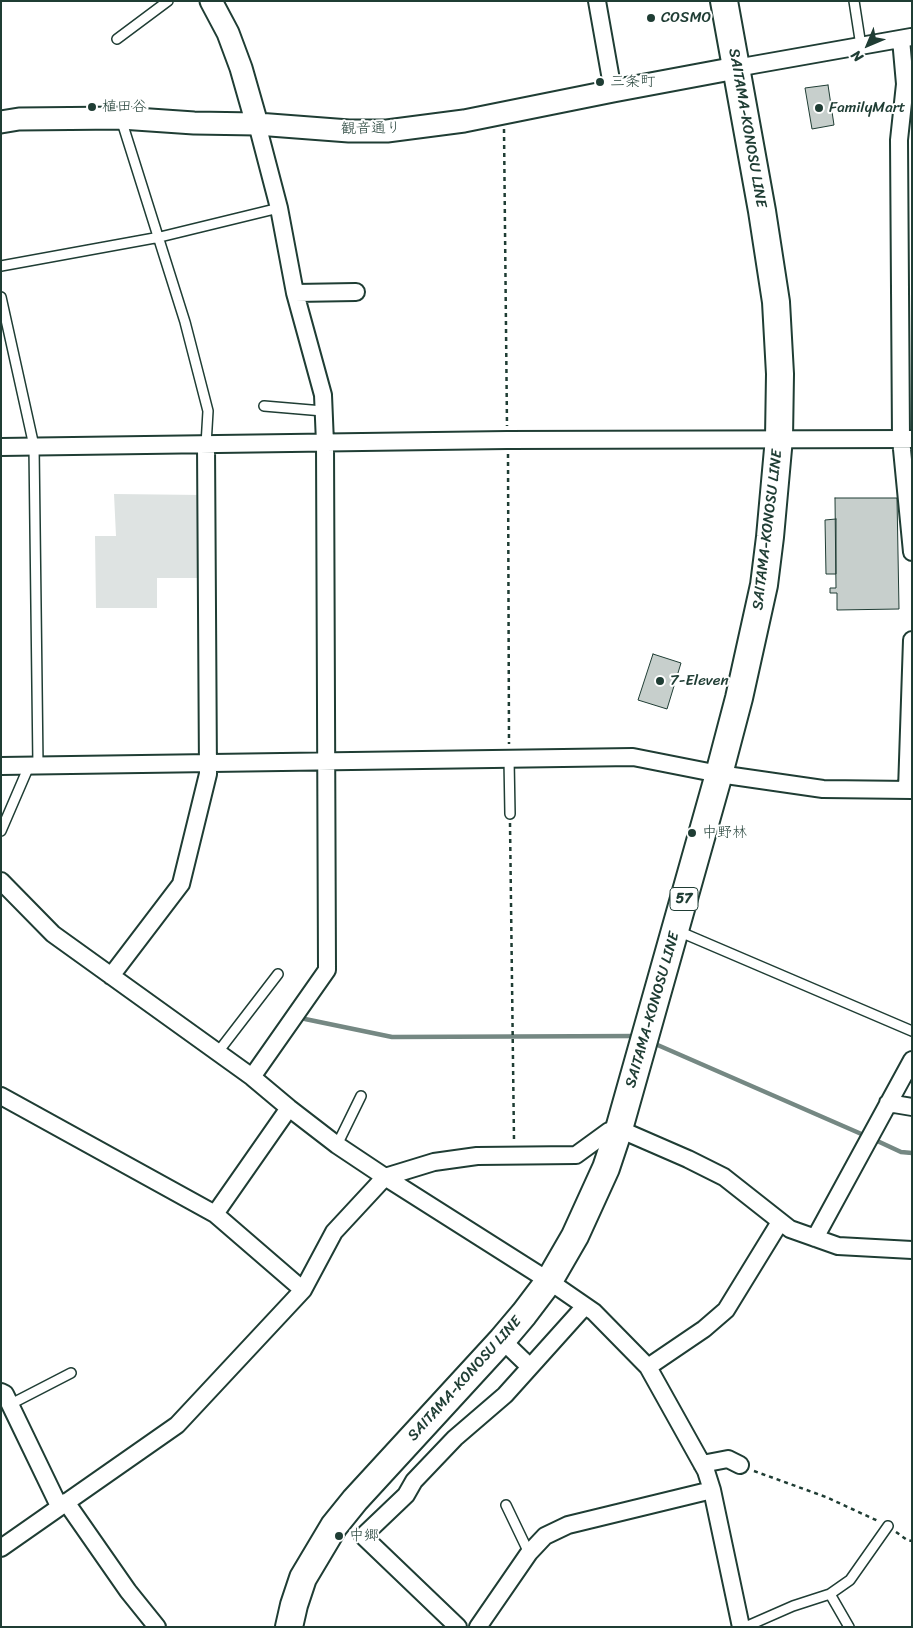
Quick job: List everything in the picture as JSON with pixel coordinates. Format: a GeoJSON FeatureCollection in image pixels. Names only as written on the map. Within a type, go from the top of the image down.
{"type":"FeatureCollection","features":[{"type":"Feature","properties":{"kind":"main road","name":"SAITAMA-KONOSU LINE"},"geometry":{"type":"LineString","coordinates":[[289,1627],[303,1578],[334,1526],[502,1340],[548,1281],[575,1236],[606,1168],[619,1129],[719,774],[739,698],[764,585],[779,438],[780,374],[776,302],[724,1]]}},
{"type":"Feature","properties":{"kind":"street"},"geometry":{"type":"LineString","coordinates":[[211,1],[228,33],[241,68],[279,208],[295,293],[322,395],[325,443],[327,970],[252,1077]]}},
{"type":"Feature","properties":{"kind":"street"},"geometry":{"type":"LineString","coordinates":[[597,1],[613,91]]}},
{"type":"Feature","properties":{"kind":"street"},"geometry":{"type":"LineString","coordinates":[[736,68],[906,38],[905,84],[899,140],[906,439],[912,552]]}},
{"type":"Feature","properties":{"kind":"street","name":"観音通り"},"geometry":{"type":"LineString","coordinates":[[1,122],[19,119],[121,118],[194,124],[257,124],[349,131],[404,129],[464,121],[736,68]]}},
{"type":"Feature","properties":{"kind":"street"},"geometry":{"type":"LineString","coordinates":[[295,293],[356,292]]}},
{"type":"Feature","properties":{"kind":"street"},"geometry":{"type":"LineString","coordinates":[[1,447],[517,440],[906,439]]}},
{"type":"Feature","properties":{"kind":"street"},"geometry":{"type":"LineString","coordinates":[[111,976],[181,884],[208,774],[206,445]]}},
{"type":"Feature","properties":{"kind":"street"},"geometry":{"type":"LineString","coordinates":[[1,766],[632,757],[719,774],[823,789],[909,790],[912,640]]}},
{"type":"Feature","properties":{"kind":"street"},"geometry":{"type":"LineString","coordinates":[[1,881],[53,934],[252,1077],[337,1145],[594,1312],[648,1367],[702,1464],[712,1490],[743,1627]]}},
{"type":"Feature","properties":{"kind":"street"},"geometry":{"type":"LineString","coordinates":[[815,1238],[912,1060]]}},
{"type":"Feature","properties":{"kind":"street"},"geometry":{"type":"LineString","coordinates":[[1,1096],[215,1214],[303,1290]]}},
{"type":"Feature","properties":{"kind":"street"},"geometry":{"type":"LineString","coordinates":[[888,1102],[912,1107]]}},
{"type":"Feature","properties":{"kind":"street"},"geometry":{"type":"LineString","coordinates":[[215,1214],[289,1108]]}},
{"type":"Feature","properties":{"kind":"street"},"geometry":{"type":"LineString","coordinates":[[1,1548],[177,1425],[303,1290],[334,1232],[385,1177],[434,1162],[477,1156],[576,1155],[610,1131],[619,1129],[724,1177],[790,1229],[838,1246],[912,1250]]}},
{"type":"Feature","properties":{"kind":"street"},"geometry":{"type":"LineString","coordinates":[[648,1367],[704,1329],[726,1310],[780,1222]]}},
{"type":"Feature","properties":{"kind":"street"},"geometry":{"type":"LineString","coordinates":[[458,1627],[363,1536],[406,1495],[414,1481],[455,1438],[505,1395],[585,1306]]}},
{"type":"Feature","properties":{"kind":"street"},"geometry":{"type":"LineString","coordinates":[[502,1340],[530,1367]]}},
{"type":"Feature","properties":{"kind":"street"},"geometry":{"type":"LineString","coordinates":[[5,1398],[9,1422],[62,1504],[157,1627]]}},
{"type":"Feature","properties":{"kind":"street"},"geometry":{"type":"LineString","coordinates":[[702,1464],[728,1459],[740,1465]]}},
{"type":"Feature","properties":{"kind":"street"},"geometry":{"type":"LineString","coordinates":[[478,1627],[529,1553],[545,1536],[568,1525],[712,1490]]}},
{"type":"Feature","properties":{"kind":"lane"},"geometry":{"type":"LineString","coordinates":[[117,38],[168,1]]}},
{"type":"Feature","properties":{"kind":"lane"},"geometry":{"type":"LineString","coordinates":[[854,1],[861,46]]}},
{"type":"Feature","properties":{"kind":"lane"},"geometry":{"type":"LineString","coordinates":[[121,118],[186,322],[208,411],[206,445]]}},
{"type":"Feature","properties":{"kind":"lane"},"geometry":{"type":"LineString","coordinates":[[1,266],[160,238],[279,208]]}},
{"type":"Feature","properties":{"kind":"lane"},"geometry":{"type":"LineString","coordinates":[[1,297],[34,446],[34,766],[1,831]]}},
{"type":"Feature","properties":{"kind":"lane"},"geometry":{"type":"LineString","coordinates":[[264,406],[323,410]]}},
{"type":"Feature","properties":{"kind":"lane"},"geometry":{"type":"LineString","coordinates":[[509,759],[510,814]]}},
{"type":"Feature","properties":{"kind":"lane"},"geometry":{"type":"LineString","coordinates":[[675,930],[912,1031]]}},
{"type":"Feature","properties":{"kind":"lane"},"geometry":{"type":"LineString","coordinates":[[218,1052],[278,974]]}},
{"type":"Feature","properties":{"kind":"lane"},"geometry":{"type":"LineString","coordinates":[[337,1145],[360,1096]]}},
{"type":"Feature","properties":{"kind":"lane"},"geometry":{"type":"LineString","coordinates":[[5,1398],[71,1374]]}},
{"type":"Feature","properties":{"kind":"lane"},"geometry":{"type":"LineString","coordinates":[[506,1505],[529,1553]]}},
{"type":"Feature","properties":{"kind":"lane"},"geometry":{"type":"LineString","coordinates":[[743,1627],[793,1606],[830,1594],[850,1580],[888,1526]]}},
{"type":"Feature","properties":{"kind":"lane"},"geometry":{"type":"LineString","coordinates":[[830,1594],[849,1627]]}},
{"type":"Feature","properties":{"kind":"path"},"geometry":{"type":"LineString","coordinates":[[510,814],[514,1156]]}},
{"type":"Feature","properties":{"kind":"path"},"geometry":{"type":"LineString","coordinates":[[740,1465],[826,1497],[888,1526],[907,1540],[912,1541]]}},
{"type":"Feature","properties":{"kind":"shaded area"},"geometry":{"type":"Polygon","coordinates":[[[114,494],[203,495],[201,578],[157,578],[157,608],[96,608],[95,536],[116,536],[114,494]]]}},
{"type":"Feature","properties":{"kind":"building"},"geometry":{"type":"Polygon","coordinates":[[[828,85],[834,125],[812,129],[805,88],[828,85]]]}},
{"type":"Feature","properties":{"kind":"building"},"geometry":{"type":"Polygon","coordinates":[[[835,498],[897,498],[899,609],[837,610],[837,593],[830,593],[830,588],[836,588],[835,498]]]}},
{"type":"Feature","properties":{"kind":"building"},"geometry":{"type":"Polygon","coordinates":[[[836,519],[836,574],[826,574],[825,520],[836,519]]]}},
{"type":"Feature","properties":{"kind":"building"},"geometry":{"type":"Polygon","coordinates":[[[653,654],[681,663],[667,709],[638,700],[653,654]]]}},
{"type":"Feature","properties":{"kind":"waterway"},"geometry":{"type":"LineString","coordinates":[[305,1019],[392,1037],[637,1036]]}},
{"type":"Feature","properties":{"kind":"waterway"},"geometry":{"type":"LineString","coordinates":[[653,1043],[866,1136]]}},
{"type":"Feature","properties":{"kind":"waterway"},"geometry":{"type":"LineString","coordinates":[[873,1139],[901,1152],[912,1153]]}},
{"type":"Feature","properties":{"kind":"place","name":"COSMO"},"geometry":{"type":"Point","coordinates":[651,18]}},
{"type":"Feature","properties":{"kind":"place","name":"三条町"},"geometry":{"type":"Point","coordinates":[600,82]}},
{"type":"Feature","properties":{"kind":"place","name":"植田谷"},"geometry":{"type":"Point","coordinates":[92,107]}},
{"type":"Feature","properties":{"kind":"place","name":"FamilyMart"},"geometry":{"type":"Point","coordinates":[819,108]}},
{"type":"Feature","properties":{"kind":"place","name":"7-Eleven"},"geometry":{"type":"Point","coordinates":[660,681]}},
{"type":"Feature","properties":{"kind":"place","name":"中野林"},"geometry":{"type":"Point","coordinates":[692,833]}},
{"type":"Feature","properties":{"kind":"place","name":"中郷"},"geometry":{"type":"Point","coordinates":[339,1536]}}]}
